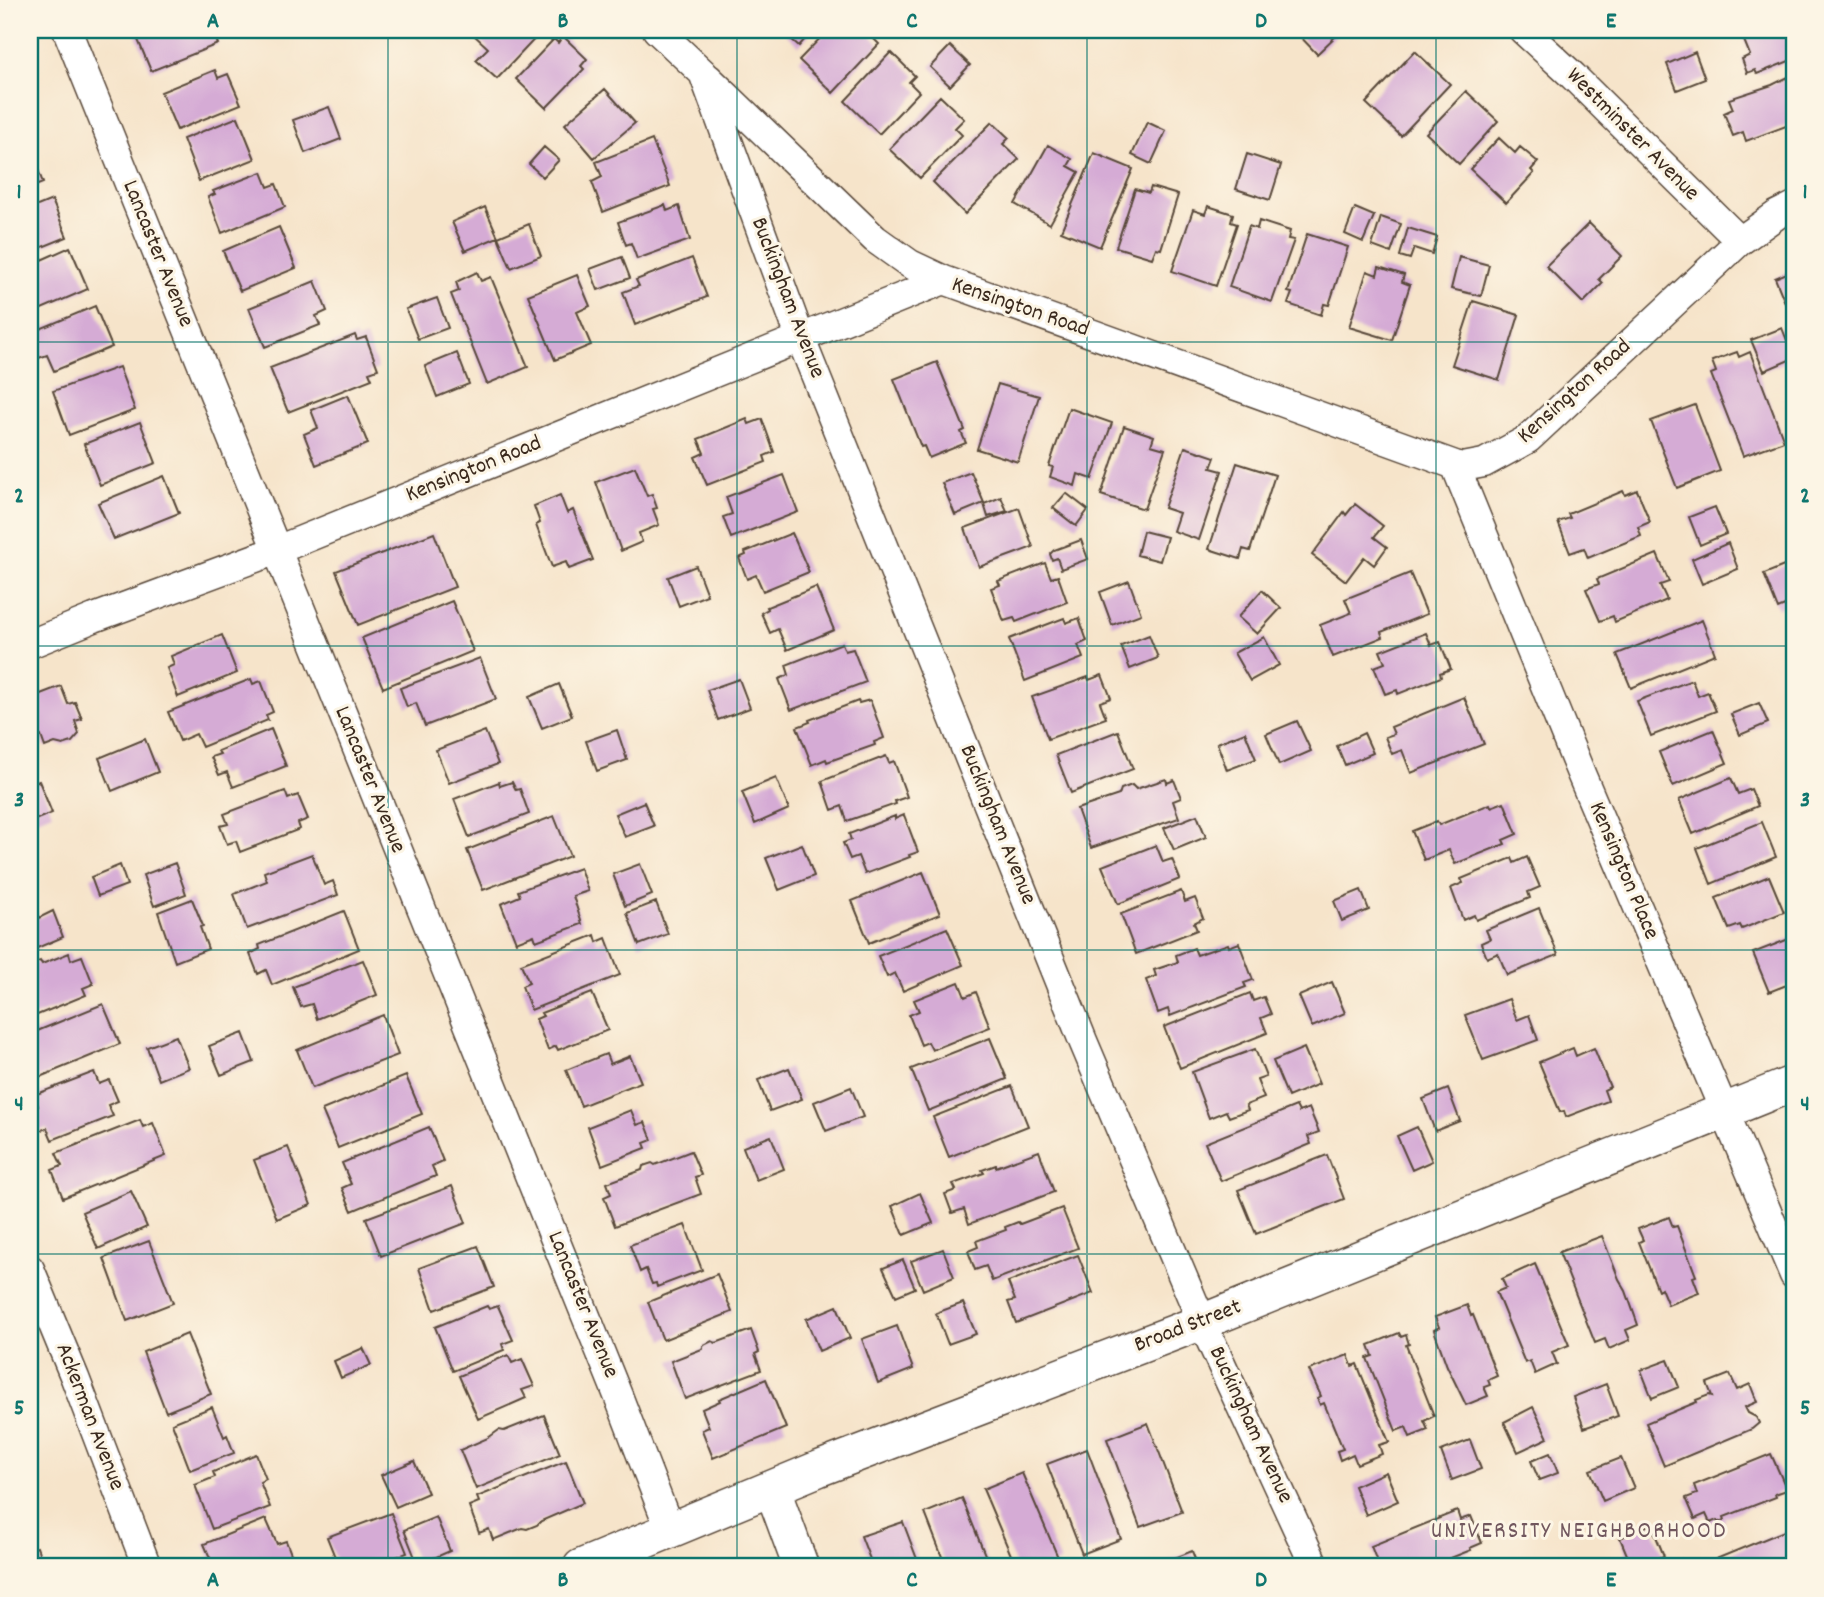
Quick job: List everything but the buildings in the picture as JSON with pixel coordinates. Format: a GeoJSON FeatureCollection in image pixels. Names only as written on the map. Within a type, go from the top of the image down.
{"type":"FeatureCollection","features":[{"type":"Feature","properties":{"kind":"street","name":"Lancaster Avenue"},"geometry":{"type":"LineString","coordinates":[[67,30],[670,1530]]}},
{"type":"Feature","properties":{"kind":"street","name":"Buckingham Avenue"},"geometry":{"type":"LineString","coordinates":[[657,30],[876,239],[910,264],[944,280]]}},
{"type":"Feature","properties":{"kind":"street","name":"Westminster Avenue"},"geometry":{"type":"LineString","coordinates":[[1523,30],[1740,241]]}},
{"type":"Feature","properties":{"kind":"street","name":"Buckingham Avenue"},"geometry":{"type":"LineString","coordinates":[[703,73],[800,337],[1078,1028],[1202,1322],[1315,1567]]}},
{"type":"Feature","properties":{"kind":"street","name":"Kensington Road"},"geometry":{"type":"LineString","coordinates":[[30,644],[276,550],[944,280],[1455,465],[1463,467],[1485,463],[1528,439],[1740,241],[1794,206]]}},
{"type":"Feature","properties":{"kind":"street","name":"Kensington Place"},"geometry":{"type":"LineString","coordinates":[[1455,465],[1588,789],[1794,1276]]}},
{"type":"Feature","properties":{"kind":"street","name":"Broad Street"},"geometry":{"type":"LineString","coordinates":[[581,1567],[772,1488],[1202,1322],[1794,1083]]}},
{"type":"Feature","properties":{"kind":"street","name":"Ackerman Avenue"},"geometry":{"type":"LineString","coordinates":[[30,1269],[147,1567]]}},
{"type":"Feature","properties":{"kind":"street"},"geometry":{"type":"LineString","coordinates":[[772,1488],[800,1567]]}},
{"type":"Feature","properties":{"kind":"district","name":"UNIVERSITY NEIGHBORHOOD"},"geometry":{"type":"Point","coordinates":[1579,1532]}}]}
